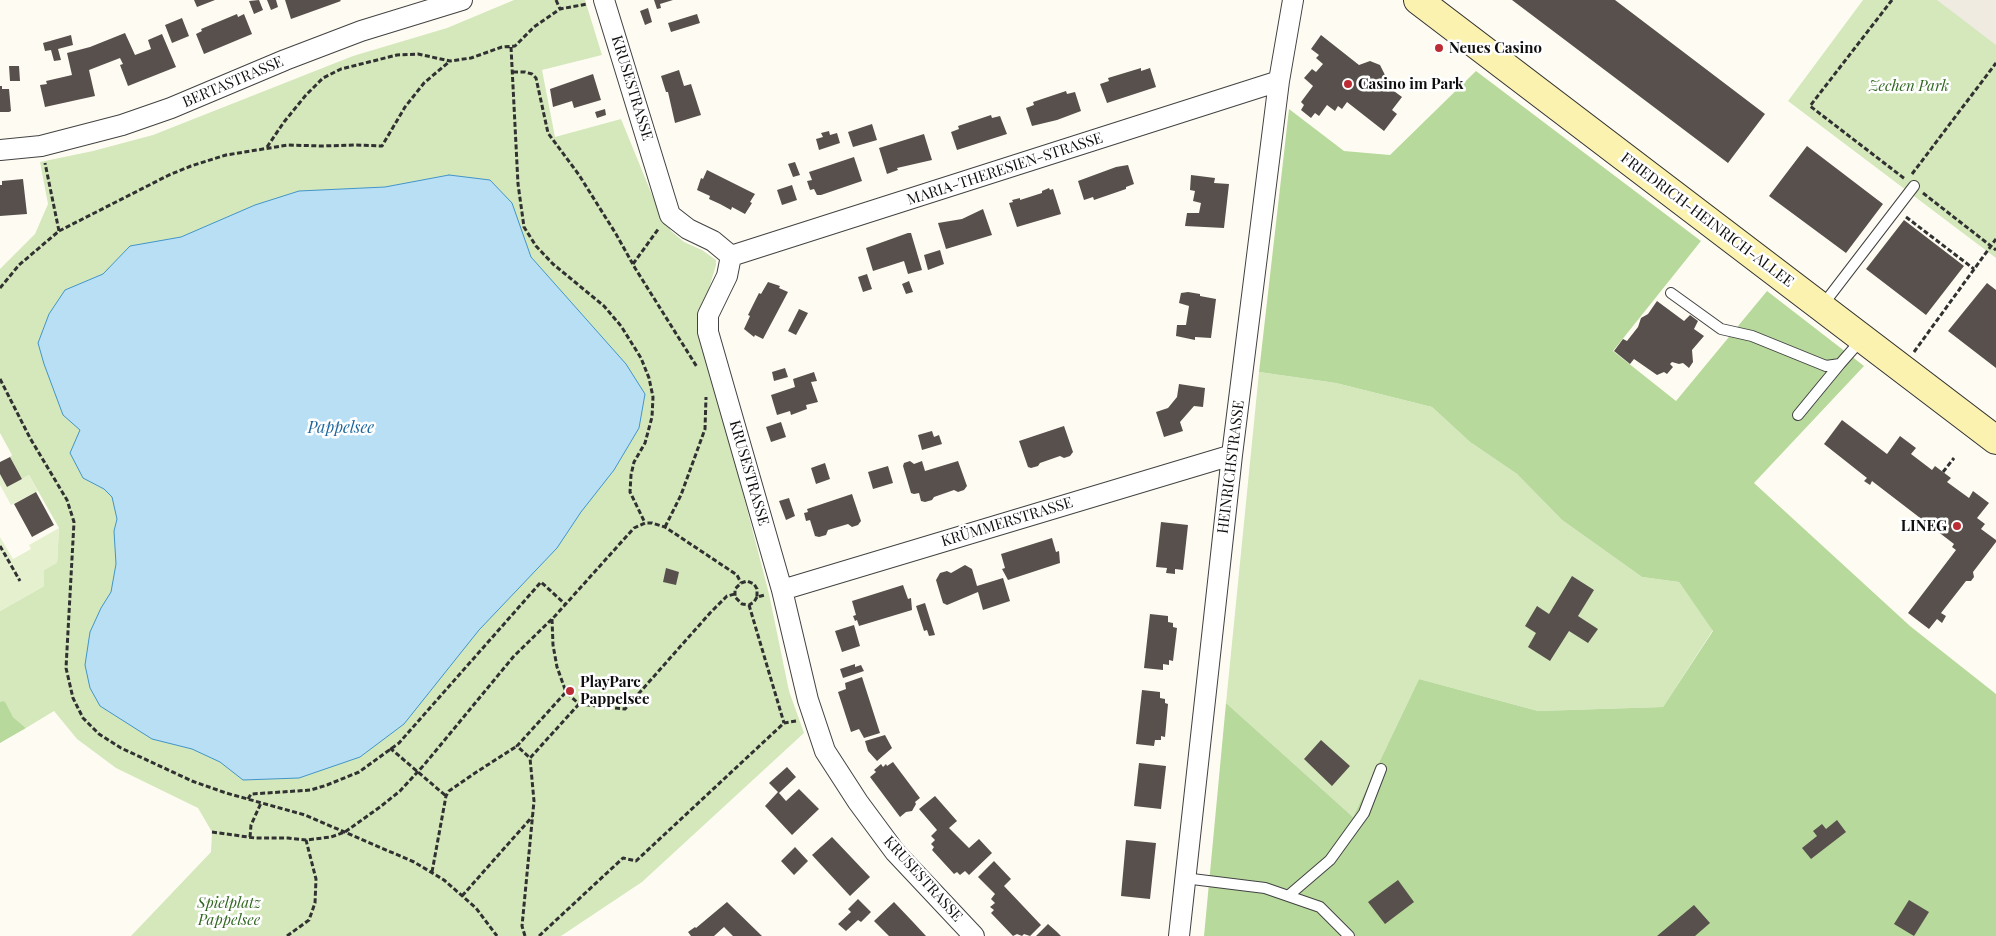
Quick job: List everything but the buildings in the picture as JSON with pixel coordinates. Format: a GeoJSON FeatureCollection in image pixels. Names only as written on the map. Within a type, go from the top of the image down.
{"type":"FeatureCollection","features":[{"type":"Feature","properties":{"kind":"main road","name":"FRIEDRICH-HEINRICH-ALLEE"},"geometry":{"type":"LineString","coordinates":[[1418,0],[1996,440]]}},
{"type":"Feature","properties":{"kind":"street","name":"BERTASTRASSE"},"geometry":{"type":"LineString","coordinates":[[0,150],[41,146],[122,125],[171,108],[284,60],[362,31],[462,0]]}},
{"type":"Feature","properties":{"kind":"street","name":"KRUSESTRASSE"},"geometry":{"type":"LineString","coordinates":[[604,0],[670,215]]}},
{"type":"Feature","properties":{"kind":"street","name":"HEINRICHSTRASSE"},"geometry":{"type":"LineString","coordinates":[[1179,936],[1232,454],[1279,81],[1292,0]]}},
{"type":"Feature","properties":{"kind":"street","name":"MARIA-THERESIEN-STRASSE"},"geometry":{"type":"LineString","coordinates":[[731,256],[1279,81]]}},
{"type":"Feature","properties":{"kind":"street"},"geometry":{"type":"LineString","coordinates":[[670,215],[688,229],[713,241],[731,256]]}},
{"type":"Feature","properties":{"kind":"street","name":"KRUSESTRASSE"},"geometry":{"type":"LineString","coordinates":[[731,256],[727,276],[708,315],[708,332],[782,590],[808,700],[825,751],[858,802],[895,852],[974,936]]}},
{"type":"Feature","properties":{"kind":"street","name":"KRÜMMERSTRASSE"},"geometry":{"type":"LineString","coordinates":[[782,590],[1232,454]]}},
{"type":"Feature","properties":{"kind":"lane"},"geometry":{"type":"LineString","coordinates":[[1821,307],[1914,186]]}},
{"type":"Feature","properties":{"kind":"lane"},"geometry":{"type":"LineString","coordinates":[[1671,293],[1721,329],[1752,336],[1826,366],[1840,364]]}},
{"type":"Feature","properties":{"kind":"lane"},"geometry":{"type":"LineString","coordinates":[[1798,415],[1862,338]]}},
{"type":"Feature","properties":{"kind":"lane"},"geometry":{"type":"LineString","coordinates":[[1288,896],[1330,860],[1364,813],[1381,769]]}},
{"type":"Feature","properties":{"kind":"lane"},"geometry":{"type":"LineString","coordinates":[[1184,878],[1265,888],[1320,907],[1349,936]]}},
{"type":"Feature","properties":{"kind":"path"},"geometry":{"type":"LineString","coordinates":[[556,0],[560,9]]}},
{"type":"Feature","properties":{"kind":"path"},"geometry":{"type":"LineString","coordinates":[[267,148],[284,122],[306,95],[323,78],[341,69],[396,55],[418,54],[450,61],[471,58],[515,46],[534,27],[560,9],[604,0]]}},
{"type":"Feature","properties":{"kind":"path"},"geometry":{"type":"LineString","coordinates":[[1892,0],[1810,106],[1907,180],[1996,62]]}},
{"type":"Feature","properties":{"kind":"path"},"geometry":{"type":"LineString","coordinates":[[511,46],[518,184],[524,227],[536,246],[553,264],[604,306],[621,326],[641,358],[649,378],[652,397],[652,417],[645,443],[634,462],[630,475],[630,492],[645,523]]}},
{"type":"Feature","properties":{"kind":"path"},"geometry":{"type":"LineString","coordinates":[[0,288],[19,265],[59,231],[191,166],[226,155],[288,145],[322,146],[354,144],[382,146],[405,107],[424,82],[450,61]]}},
{"type":"Feature","properties":{"kind":"path"},"geometry":{"type":"LineString","coordinates":[[513,72],[532,74],[536,78],[548,133],[579,176],[616,234],[700,373]]}},
{"type":"Feature","properties":{"kind":"path"},"geometry":{"type":"LineString","coordinates":[[41,146],[59,231]]}},
{"type":"Feature","properties":{"kind":"path"},"geometry":{"type":"LineString","coordinates":[[1914,186],[1996,250]]}},
{"type":"Feature","properties":{"kind":"path"},"geometry":{"type":"LineString","coordinates":[[1896,209],[1974,269]]}},
{"type":"Feature","properties":{"kind":"path"},"geometry":{"type":"LineString","coordinates":[[633,264],[670,215]]}},
{"type":"Feature","properties":{"kind":"path"},"geometry":{"type":"LineString","coordinates":[[1902,369],[1996,239]]}},
{"type":"Feature","properties":{"kind":"path"},"geometry":{"type":"LineString","coordinates":[[0,380],[30,438],[67,500],[74,522],[66,668],[73,698],[83,718],[99,734],[121,748],[192,781],[305,815],[373,846],[414,862],[432,872],[476,908],[497,936]]}},
{"type":"Feature","properties":{"kind":"path"},"geometry":{"type":"LineString","coordinates":[[665,527],[681,495],[705,429],[706,394]]}},
{"type":"Feature","properties":{"kind":"path"},"geometry":{"type":"LineString","coordinates":[[1943,472],[1954,458]]}},
{"type":"Feature","properties":{"kind":"path"},"geometry":{"type":"LineString","coordinates":[[212,832],[250,838],[306,840],[331,837],[345,832],[400,791],[514,656],[552,619],[634,528],[645,523],[665,527],[737,575],[741,582]]}},
{"type":"Feature","properties":{"kind":"path"},"geometry":{"type":"LineString","coordinates":[[0,546],[20,581]]}},
{"type":"Feature","properties":{"kind":"path"},"geometry":{"type":"LineString","coordinates":[[747,581],[754,584],[757,589],[757,597],[749,605],[742,604],[735,597],[735,589],[741,582],[747,581]]}},
{"type":"Feature","properties":{"kind":"path"},"geometry":{"type":"LineString","coordinates":[[248,799],[250,794],[311,790],[359,772],[399,743],[541,582],[566,604]]}},
{"type":"Feature","properties":{"kind":"path"},"geometry":{"type":"LineString","coordinates":[[757,597],[782,590]]}},
{"type":"Feature","properties":{"kind":"path"},"geometry":{"type":"LineString","coordinates":[[552,619],[553,645],[557,667],[566,692],[579,704],[625,709],[726,596],[735,594]]}},
{"type":"Feature","properties":{"kind":"path"},"geometry":{"type":"LineString","coordinates":[[749,605],[784,723]]}},
{"type":"Feature","properties":{"kind":"path"},"geometry":{"type":"LineString","coordinates":[[432,872],[446,796],[449,791],[517,746],[566,692]]}},
{"type":"Feature","properties":{"kind":"path"},"geometry":{"type":"LineString","coordinates":[[530,758],[579,704]]}},
{"type":"Feature","properties":{"kind":"path"},"geometry":{"type":"LineString","coordinates":[[539,936],[623,858],[636,861],[784,723],[814,719]]}},
{"type":"Feature","properties":{"kind":"path"},"geometry":{"type":"LineString","coordinates":[[517,746],[530,758],[534,801],[522,926],[525,936]]}},
{"type":"Feature","properties":{"kind":"path"},"geometry":{"type":"LineString","coordinates":[[390,748],[446,796]]}},
{"type":"Feature","properties":{"kind":"path"},"geometry":{"type":"LineString","coordinates":[[250,838],[251,825],[261,802]]}},
{"type":"Feature","properties":{"kind":"path"},"geometry":{"type":"LineString","coordinates":[[462,896],[532,817]]}},
{"type":"Feature","properties":{"kind":"path"},"geometry":{"type":"LineString","coordinates":[[287,936],[309,920],[315,903],[316,879],[306,840]]}},
{"type":"Feature","properties":{"kind":"green space","name":"Spielplatz Pappelsee"},"geometry":{"type":"Polygon","coordinates":[[[514,0],[585,0],[602,55],[542,70],[555,137],[621,119],[659,212],[671,231],[684,242],[702,250],[716,260],[707,295],[701,331],[769,594],[789,691],[804,733],[642,882],[561,936],[131,936],[211,852],[212,832],[198,808],[116,768],[77,739],[54,711],[26,728],[13,717],[2,701],[0,702],[0,611],[44,586],[44,570],[57,562],[59,528],[29,475],[22,479],[0,433],[0,269],[35,234],[48,204],[40,162],[93,151],[153,135],[353,56],[447,28],[514,0]]]}},
{"type":"Feature","properties":{"kind":"green space","name":"Zechen Park"},"geometry":{"type":"Polygon","coordinates":[[[1863,0],[1996,0],[1996,258],[1788,101],[1863,0]]]}},
{"type":"Feature","properties":{"kind":"green space"},"geometry":{"type":"Polygon","coordinates":[[[1476,71],[1701,241],[1613,351],[1676,401],[1767,291],[1864,366],[1754,483],[1910,626],[1996,694],[1996,936],[1204,936],[1226,703],[1353,817],[1419,679],[1538,711],[1663,707],[1713,631],[1679,582],[1642,577],[1562,520],[1517,474],[1470,442],[1432,407],[1336,383],[1259,372],[1289,109],[1344,151],[1390,155],[1476,71]]]}},
{"type":"Feature","properties":{"kind":"green space"},"geometry":{"type":"Polygon","coordinates":[[[1259,372],[1336,383],[1432,407],[1470,442],[1517,474],[1562,520],[1642,577],[1679,582],[1713,630],[1663,707],[1538,711],[1419,679],[1353,817],[1226,703],[1259,372]]]}},
{"type":"Feature","properties":{"kind":"green space"},"geometry":{"type":"Polygon","coordinates":[[[0,474],[7,487],[29,475],[38,491],[11,505],[0,485],[0,474]]]}},
{"type":"Feature","properties":{"kind":"green space"},"geometry":{"type":"Polygon","coordinates":[[[59,528],[57,563],[44,570],[44,586],[0,611],[0,537],[13,559],[31,549],[29,545],[59,528]]]}},
{"type":"Feature","properties":{"kind":"green space"},"geometry":{"type":"Polygon","coordinates":[[[0,702],[5,702],[13,717],[26,728],[0,743],[0,702]]]}},
{"type":"Feature","properties":{"kind":"shaded area"},"geometry":{"type":"Polygon","coordinates":[[[1937,0],[1996,0],[1996,45],[1937,0]]]}},
{"type":"Feature","properties":{"kind":"water","name":"Pappelsee"},"geometry":{"type":"Polygon","coordinates":[[[449,175],[490,180],[512,203],[531,257],[626,364],[645,394],[639,428],[614,470],[581,512],[557,548],[479,630],[404,724],[360,757],[299,778],[243,780],[220,762],[192,749],[152,739],[100,706],[90,688],[85,665],[90,632],[111,592],[116,564],[114,531],[117,519],[112,497],[104,489],[83,478],[70,453],[80,430],[63,415],[38,343],[49,314],[65,290],[103,274],[130,246],[181,237],[255,205],[299,191],[385,187],[449,175]]]}},
{"type":"Feature","properties":{"kind":"place","name":"Neues Casino"},"geometry":{"type":"Point","coordinates":[1439,48]}},
{"type":"Feature","properties":{"kind":"place","name":"Casino im Park"},"geometry":{"type":"Point","coordinates":[1348,84]}},
{"type":"Feature","properties":{"kind":"place","name":"LINEG"},"geometry":{"type":"Point","coordinates":[1957,526]}},
{"type":"Feature","properties":{"kind":"place","name":"PlayParc Pappelsee"},"geometry":{"type":"Point","coordinates":[570,691]}}]}
